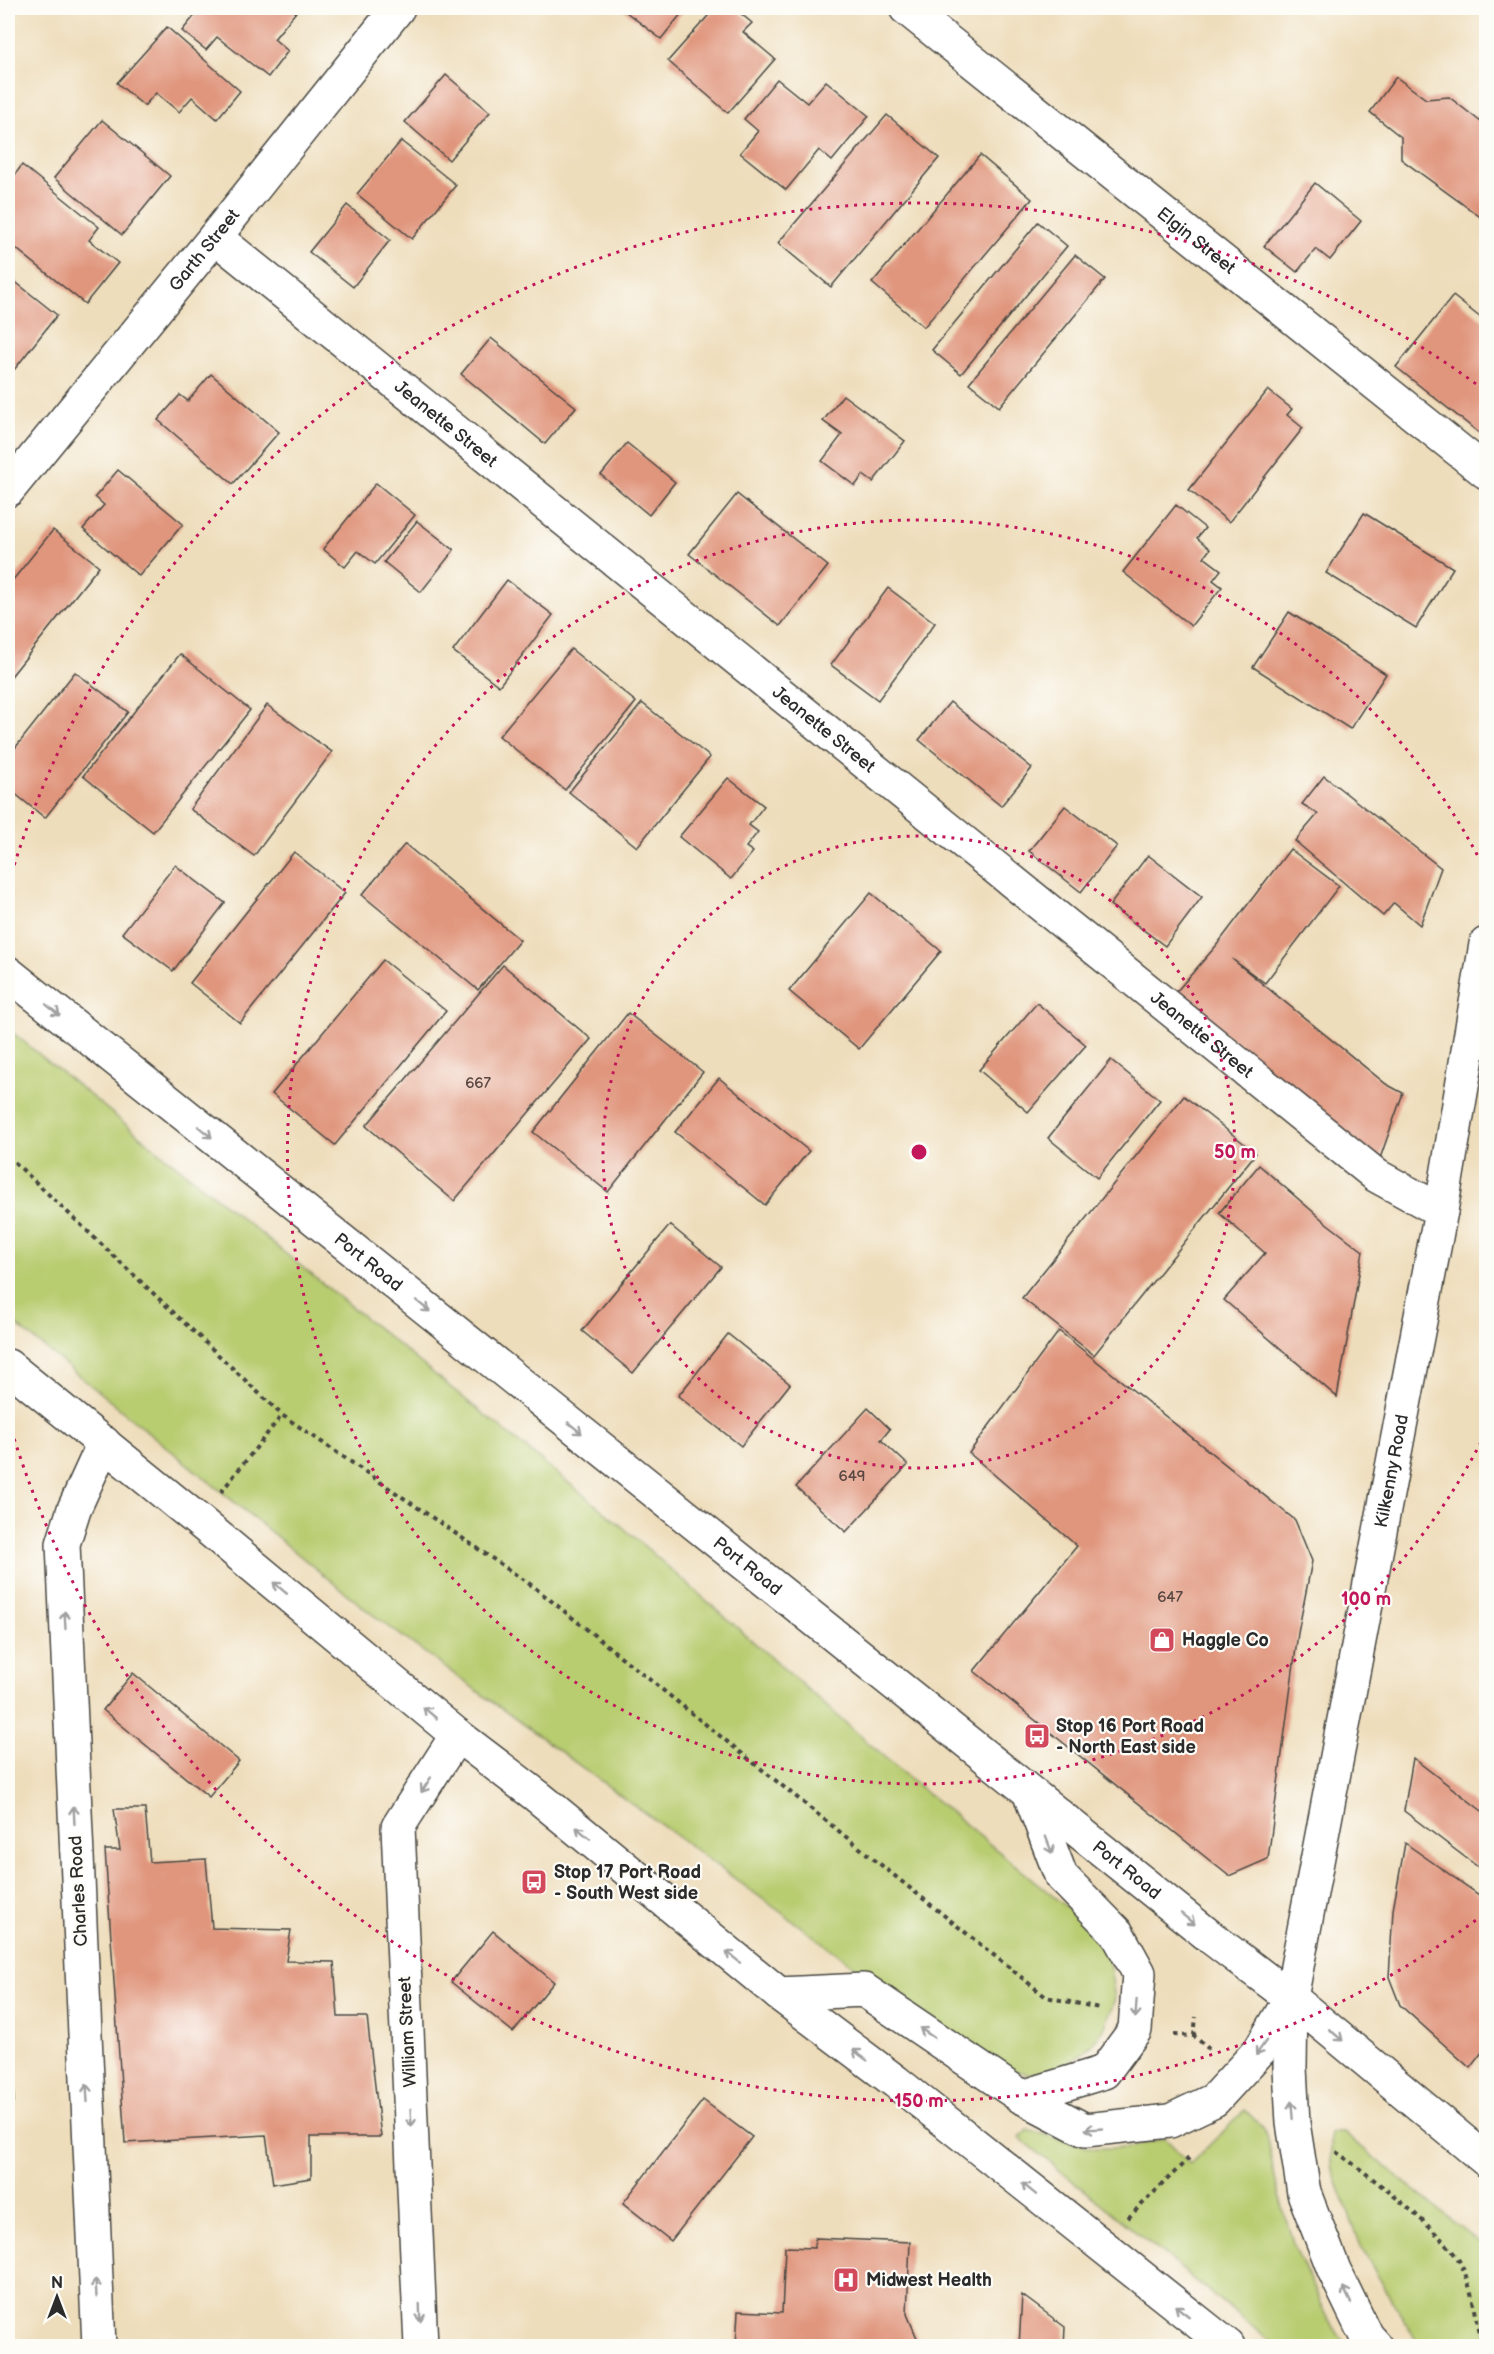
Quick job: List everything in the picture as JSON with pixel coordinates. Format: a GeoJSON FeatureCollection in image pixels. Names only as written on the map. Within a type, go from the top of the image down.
{"type":"FeatureCollection","features":[{"type":"Feature","properties":{"kind":"main road","name":"Garth Street"},"geometry":{"type":"LineString","coordinates":[[8,490],[398,8]]}},
{"type":"Feature","properties":{"kind":"main road","name":"Elgin Street"},"geometry":{"type":"LineString","coordinates":[[906,8],[1486,472]]}},
{"type":"Feature","properties":{"kind":"main road","name":"Jeanette Street"},"geometry":{"type":"LineString","coordinates":[[215,237],[1377,1176],[1441,1210]]}},
{"type":"Feature","properties":{"kind":"main road","name":"Kilkenny Road"},"geometry":{"type":"LineString","coordinates":[[1291,1998],[1441,1210],[1486,944]]}},
{"type":"Feature","properties":{"kind":"main road","name":"Port Road"},"geometry":{"type":"LineString","coordinates":[[8,973],[1206,1933],[1291,1998],[1486,2160]]}},
{"type":"Feature","properties":{"kind":"main road"},"geometry":{"type":"LineString","coordinates":[[8,1366],[457,1735],[537,1796],[779,1994],[896,2082],[1228,2346]]}},
{"type":"Feature","properties":{"kind":"main road","name":"Charles Road"},"geometry":{"type":"LineString","coordinates":[[99,2346],[63,1544],[74,1509],[104,1443]]}},
{"type":"Feature","properties":{"kind":"main road","name":"William Street"},"geometry":{"type":"LineString","coordinates":[[421,2346],[398,1827],[457,1735]]}},
{"type":"Feature","properties":{"kind":"main road"},"geometry":{"type":"LineString","coordinates":[[1022,2097],[1104,2072],[1135,2030],[1139,1972],[1118,1933],[1061,1876],[1028,1790]]}},
{"type":"Feature","properties":{"kind":"main road"},"geometry":{"type":"LineString","coordinates":[[779,1994],[864,1990],[1022,2097],[1084,2130],[1170,2121],[1214,2100],[1260,2050],[1291,1998]]}},
{"type":"Feature","properties":{"kind":"main road"},"geometry":{"type":"LineString","coordinates":[[1291,1998],[1290,2068],[1294,2131],[1304,2193],[1334,2270],[1366,2336],[1374,2346]]}},
{"type":"Feature","properties":{"kind":"path"},"geometry":{"type":"LineString","coordinates":[[8,1156],[282,1415],[534,1587],[1046,1997],[1109,2010]]}},
{"type":"Feature","properties":{"kind":"path"},"geometry":{"type":"LineString","coordinates":[[217,1497],[282,1415]]}},
{"type":"Feature","properties":{"kind":"path"},"geometry":{"type":"LineString","coordinates":[[1194,2036],[1196,2018]]}},
{"type":"Feature","properties":{"kind":"path"},"geometry":{"type":"LineString","coordinates":[[1173,2035],[1194,2036],[1216,2055]]}},
{"type":"Feature","properties":{"kind":"path"},"geometry":{"type":"LineString","coordinates":[[1334,2150],[1357,2166],[1446,2243],[1462,2265],[1483,2346]]}},
{"type":"Feature","properties":{"kind":"path"},"geometry":{"type":"LineString","coordinates":[[1120,2226],[1195,2152]]}},
{"type":"Feature","properties":{"kind":"green space"},"geometry":{"type":"Polygon","coordinates":[[[8,1029],[617,1522],[899,1770],[1092,1928],[1107,1949],[1115,1999],[1105,2027],[1093,2043],[1077,2058],[1057,2069],[1030,2074],[981,2061],[369,1612],[8,1318],[8,1029]]]}},
{"type":"Feature","properties":{"kind":"green space"},"geometry":{"type":"Polygon","coordinates":[[[1245,2110],[1265,2130],[1277,2188],[1293,2243],[1328,2318],[1346,2346],[1276,2346],[1020,2138],[1027,2130],[1094,2148],[1126,2148],[1165,2138],[1190,2164],[1245,2110]]]}},
{"type":"Feature","properties":{"kind":"green space"},"geometry":{"type":"Polygon","coordinates":[[[1331,2133],[1344,2133],[1486,2248],[1486,2346],[1419,2346],[1362,2249],[1331,2166],[1331,2133]]]}},
{"type":"Feature","properties":{"kind":"building"},"geometry":{"type":"Polygon","coordinates":[[[201,8],[290,8],[296,12],[274,39],[288,51],[268,77],[217,37],[206,50],[182,31],[201,8]]]}},
{"type":"Feature","properties":{"kind":"building"},"geometry":{"type":"Polygon","coordinates":[[[621,8],[686,8],[661,39],[621,8]]]}},
{"type":"Feature","properties":{"kind":"building"},"geometry":{"type":"Polygon","coordinates":[[[715,8],[734,8],[752,23],[743,32],[775,59],[728,113],[668,61],[715,8]]]}},
{"type":"Feature","properties":{"kind":"building"},"geometry":{"type":"Polygon","coordinates":[[[167,27],[240,91],[217,119],[192,97],[179,112],[156,93],[144,106],[117,83],[167,27]]]}},
{"type":"Feature","properties":{"kind":"building"},"geometry":{"type":"Polygon","coordinates":[[[446,75],[490,112],[449,160],[405,122],[446,75]]]}},
{"type":"Feature","properties":{"kind":"building"},"geometry":{"type":"Polygon","coordinates":[[[1396,77],[1426,99],[1449,97],[1486,126],[1486,221],[1401,159],[1401,137],[1370,112],[1396,77]]]}},
{"type":"Feature","properties":{"kind":"building"},"geometry":{"type":"Polygon","coordinates":[[[777,79],[807,103],[826,81],[869,116],[832,161],[819,150],[786,190],[740,153],[758,131],[744,119],[777,79]]]}},
{"type":"Feature","properties":{"kind":"building"},"geometry":{"type":"Polygon","coordinates":[[[887,115],[939,158],[831,287],[778,243],[887,115]]]}},
{"type":"Feature","properties":{"kind":"building"},"geometry":{"type":"Polygon","coordinates":[[[102,120],[170,176],[122,235],[54,178],[102,120]]]}},
{"type":"Feature","properties":{"kind":"building"},"geometry":{"type":"Polygon","coordinates":[[[401,141],[456,185],[412,239],[357,194],[401,141]]]}},
{"type":"Feature","properties":{"kind":"building"},"geometry":{"type":"Polygon","coordinates":[[[980,155],[1032,199],[924,327],[872,283],[980,155]]]}},
{"type":"Feature","properties":{"kind":"building"},"geometry":{"type":"Polygon","coordinates":[[[22,165],[99,227],[89,240],[118,263],[85,304],[8,242],[8,184],[22,165]]]}},
{"type":"Feature","properties":{"kind":"building"},"geometry":{"type":"Polygon","coordinates":[[[1315,183],[1361,221],[1330,260],[1316,249],[1297,272],[1264,246],[1315,183]]]}},
{"type":"Feature","properties":{"kind":"building"},"geometry":{"type":"Polygon","coordinates":[[[347,205],[390,240],[353,287],[309,252],[347,205]]]}},
{"type":"Feature","properties":{"kind":"building"},"geometry":{"type":"Polygon","coordinates":[[[1038,222],[1067,246],[961,374],[932,350],[1038,222]]]}},
{"type":"Feature","properties":{"kind":"building"},"geometry":{"type":"Polygon","coordinates":[[[1075,255],[1105,279],[999,407],[969,383],[1075,255]]]}},
{"type":"Feature","properties":{"kind":"building"},"geometry":{"type":"Polygon","coordinates":[[[8,276],[57,315],[14,370],[8,365],[8,276]]]}},
{"type":"Feature","properties":{"kind":"building"},"geometry":{"type":"Polygon","coordinates":[[[1453,296],[1486,322],[1486,434],[1483,436],[1396,367],[1453,296]]]}},
{"type":"Feature","properties":{"kind":"building"},"geometry":{"type":"Polygon","coordinates":[[[491,338],[576,407],[545,444],[461,374],[491,338]]]}},
{"type":"Feature","properties":{"kind":"building"},"geometry":{"type":"Polygon","coordinates":[[[211,374],[279,432],[233,484],[158,420],[180,395],[188,401],[211,374]]]}},
{"type":"Feature","properties":{"kind":"building"},"geometry":{"type":"Polygon","coordinates":[[[1268,390],[1292,409],[1287,415],[1303,428],[1229,522],[1189,490],[1268,390]]]}},
{"type":"Feature","properties":{"kind":"building"},"geometry":{"type":"Polygon","coordinates":[[[843,395],[905,441],[873,482],[863,475],[855,486],[822,461],[842,435],[823,421],[843,395]]]}},
{"type":"Feature","properties":{"kind":"building"},"geometry":{"type":"Polygon","coordinates":[[[627,443],[675,482],[649,515],[601,475],[627,443]]]}},
{"type":"Feature","properties":{"kind":"building"},"geometry":{"type":"Polygon","coordinates":[[[118,470],[183,524],[139,576],[83,529],[104,505],[95,497],[118,470]]]}},
{"type":"Feature","properties":{"kind":"building"},"geometry":{"type":"Polygon","coordinates":[[[376,483],[415,515],[375,564],[358,551],[345,567],[323,549],[376,483]]]}},
{"type":"Feature","properties":{"kind":"building"},"geometry":{"type":"Polygon","coordinates":[[[737,494],[828,566],[780,626],[689,554],[737,494]]]}},
{"type":"Feature","properties":{"kind":"building"},"geometry":{"type":"Polygon","coordinates":[[[1176,505],[1205,528],[1197,538],[1210,549],[1204,557],[1221,570],[1213,580],[1222,587],[1191,626],[1123,572],[1176,505]]]}},
{"type":"Feature","properties":{"kind":"building"},"geometry":{"type":"Polygon","coordinates":[[[1364,513],[1453,568],[1416,628],[1326,573],[1364,513]]]}},
{"type":"Feature","properties":{"kind":"building"},"geometry":{"type":"Polygon","coordinates":[[[417,521],[454,550],[421,592],[384,562],[417,521]]]}},
{"type":"Feature","properties":{"kind":"building"},"geometry":{"type":"Polygon","coordinates":[[[53,530],[99,566],[8,680],[8,586],[53,530]]]}},
{"type":"Feature","properties":{"kind":"building"},"geometry":{"type":"Polygon","coordinates":[[[507,580],[553,615],[499,686],[453,651],[507,580]]]}},
{"type":"Feature","properties":{"kind":"building"},"geometry":{"type":"Polygon","coordinates":[[[888,588],[935,623],[878,700],[831,665],[888,588]]]}},
{"type":"Feature","properties":{"kind":"building"},"geometry":{"type":"Polygon","coordinates":[[[1289,612],[1386,674],[1350,729],[1253,667],[1289,612]]]}},
{"type":"Feature","properties":{"kind":"building"},"geometry":{"type":"Polygon","coordinates":[[[571,649],[636,702],[565,790],[499,736],[571,649]]]}},
{"type":"Feature","properties":{"kind":"building"},"geometry":{"type":"Polygon","coordinates":[[[180,654],[250,710],[153,832],[83,776],[180,654]]]}},
{"type":"Feature","properties":{"kind":"building"},"geometry":{"type":"Polygon","coordinates":[[[75,672],[128,712],[45,818],[8,788],[8,757],[75,672]]]}},
{"type":"Feature","properties":{"kind":"building"},"geometry":{"type":"Polygon","coordinates":[[[950,702],[1032,768],[1001,806],[919,740],[950,702]]]}},
{"type":"Feature","properties":{"kind":"building"},"geometry":{"type":"Polygon","coordinates":[[[642,703],[710,757],[637,847],[569,792],[642,703]]]}},
{"type":"Feature","properties":{"kind":"building"},"geometry":{"type":"Polygon","coordinates":[[[267,705],[332,752],[254,856],[190,809],[267,705]]]}},
{"type":"Feature","properties":{"kind":"building"},"geometry":{"type":"Polygon","coordinates":[[[1324,776],[1441,868],[1420,925],[1394,903],[1383,916],[1295,841],[1318,814],[1302,804],[1324,776]]]}},
{"type":"Feature","properties":{"kind":"building"},"geometry":{"type":"Polygon","coordinates":[[[728,778],[764,806],[749,825],[758,832],[746,847],[753,852],[731,879],[679,837],[728,778]]]}},
{"type":"Feature","properties":{"kind":"building"},"geometry":{"type":"Polygon","coordinates":[[[1065,806],[1117,846],[1081,892],[1029,851],[1065,806]]]}},
{"type":"Feature","properties":{"kind":"building"},"geometry":{"type":"Polygon","coordinates":[[[405,844],[520,940],[478,990],[362,895],[405,844]]]}},
{"type":"Feature","properties":{"kind":"building"},"geometry":{"type":"Polygon","coordinates":[[[1290,849],[1339,886],[1265,983],[1232,959],[1386,1084],[1403,1093],[1378,1164],[1176,992],[1216,946],[1290,849]]]}},
{"type":"Feature","properties":{"kind":"building"},"geometry":{"type":"Polygon","coordinates":[[[294,852],[345,893],[240,1023],[190,983],[294,852]]]}},
{"type":"Feature","properties":{"kind":"building"},"geometry":{"type":"Polygon","coordinates":[[[1148,855],[1202,897],[1165,946],[1110,905],[1148,855]]]}},
{"type":"Feature","properties":{"kind":"building"},"geometry":{"type":"Polygon","coordinates":[[[175,865],[225,903],[173,971],[122,933],[175,865]]]}},
{"type":"Feature","properties":{"kind":"building"},"geometry":{"type":"Polygon","coordinates":[[[871,893],[941,951],[859,1049],[789,991],[871,893]]]}},
{"type":"Feature","properties":{"kind":"building"},"geometry":{"type":"Polygon","coordinates":[[[383,960],[446,1011],[335,1145],[272,1094],[383,960]]]}},
{"type":"Feature","properties":{"kind":"building"},"geometry":{"type":"Polygon","coordinates":[[[503,965],[591,1039],[454,1201],[366,1126],[503,965]]]}},
{"type":"Feature","properties":{"kind":"building"},"geometry":{"type":"Polygon","coordinates":[[[1037,1003],[1086,1045],[1028,1112],[979,1070],[1037,1003]]]}},
{"type":"Feature","properties":{"kind":"building"},"geometry":{"type":"Polygon","coordinates":[[[628,1013],[703,1072],[608,1192],[533,1132],[628,1013]]]}},
{"type":"Feature","properties":{"kind":"building"},"geometry":{"type":"Polygon","coordinates":[[[1111,1060],[1160,1100],[1097,1178],[1048,1138],[1111,1060]]]}},
{"type":"Feature","properties":{"kind":"building"},"geometry":{"type":"Polygon","coordinates":[[[719,1078],[809,1151],[765,1205],[675,1132],[719,1078]]]}},
{"type":"Feature","properties":{"kind":"building"},"geometry":{"type":"Polygon","coordinates":[[[1184,1096],[1256,1153],[1094,1355],[1022,1298],[1184,1096]]]}},
{"type":"Feature","properties":{"kind":"building"},"geometry":{"type":"Polygon","coordinates":[[[1259,1165],[1325,1222],[1363,1251],[1337,1397],[1224,1300],[1265,1253],[1219,1213],[1259,1165]]]}},
{"type":"Feature","properties":{"kind":"building"},"geometry":{"type":"Polygon","coordinates":[[[670,1225],[721,1267],[633,1373],[582,1331],[670,1225]]]}},
{"type":"Feature","properties":{"kind":"building"},"geometry":{"type":"Polygon","coordinates":[[[1059,1331],[1295,1520],[1312,1561],[1298,1633],[1268,1859],[1229,1876],[974,1671],[1077,1546],[969,1453],[1059,1331]]]}},
{"type":"Feature","properties":{"kind":"building"},"geometry":{"type":"Polygon","coordinates":[[[728,1334],[790,1384],[741,1446],[678,1396],[728,1334]]]}},
{"type":"Feature","properties":{"kind":"building"},"geometry":{"type":"Polygon","coordinates":[[[868,1408],[890,1429],[881,1440],[908,1465],[846,1532],[796,1487],[868,1408]]]}},
{"type":"Feature","properties":{"kind":"building"},"geometry":{"type":"Polygon","coordinates":[[[133,1673],[239,1761],[209,1797],[103,1710],[133,1673]]]}},
{"type":"Feature","properties":{"kind":"building"},"geometry":{"type":"Polygon","coordinates":[[[1413,1758],[1486,1814],[1486,1873],[1404,1811],[1413,1758]]]}},
{"type":"Feature","properties":{"kind":"building"},"geometry":{"type":"Polygon","coordinates":[[[114,1809],[145,1809],[150,1862],[206,1859],[212,1928],[291,1930],[286,1961],[334,1962],[338,2017],[367,2017],[381,2137],[311,2137],[311,2178],[273,2184],[266,2135],[125,2143],[105,1850],[120,1850],[114,1809]]]}},
{"type":"Feature","properties":{"kind":"building"},"geometry":{"type":"Polygon","coordinates":[[[1405,1843],[1486,1900],[1486,2047],[1470,2068],[1400,2005],[1389,1977],[1393,1910],[1405,1843]]]}},
{"type":"Feature","properties":{"kind":"building"},"geometry":{"type":"Polygon","coordinates":[[[493,1931],[554,1982],[513,2032],[451,1982],[493,1931]]]}},
{"type":"Feature","properties":{"kind":"building"},"geometry":{"type":"Polygon","coordinates":[[[8,2009],[14,2102],[8,2103],[8,2009]]]}},
{"type":"Feature","properties":{"kind":"building"},"geometry":{"type":"Polygon","coordinates":[[[703,2100],[752,2137],[671,2241],[623,2203],[703,2100]]]}},
{"type":"Feature","properties":{"kind":"building","name":"Midwest Health"},"geometry":{"type":"Polygon","coordinates":[[[815,2238],[910,2242],[907,2314],[917,2338],[917,2346],[736,2346],[738,2311],[782,2313],[785,2247],[814,2248],[815,2238]]]}},
{"type":"Feature","properties":{"kind":"building"},"geometry":{"type":"Polygon","coordinates":[[[1022,2295],[1065,2327],[1064,2346],[1019,2346],[1022,2295]]]}},
{"type":"Feature","properties":{"kind":"place","name":"Haggle Co"},"geometry":{"type":"Point","coordinates":[1162,1640]}},
{"type":"Feature","properties":{"kind":"place","name":"Stop 16 Port Road - North East side"},"geometry":{"type":"Point","coordinates":[1037,1736]}},
{"type":"Feature","properties":{"kind":"place","name":"Stop 17 Port Road - South West side"},"geometry":{"type":"Point","coordinates":[534,1882]}},
{"type":"Feature","properties":{"kind":"place","name":"Midwest Health"},"geometry":{"type":"Point","coordinates":[846,2280]}}]}
